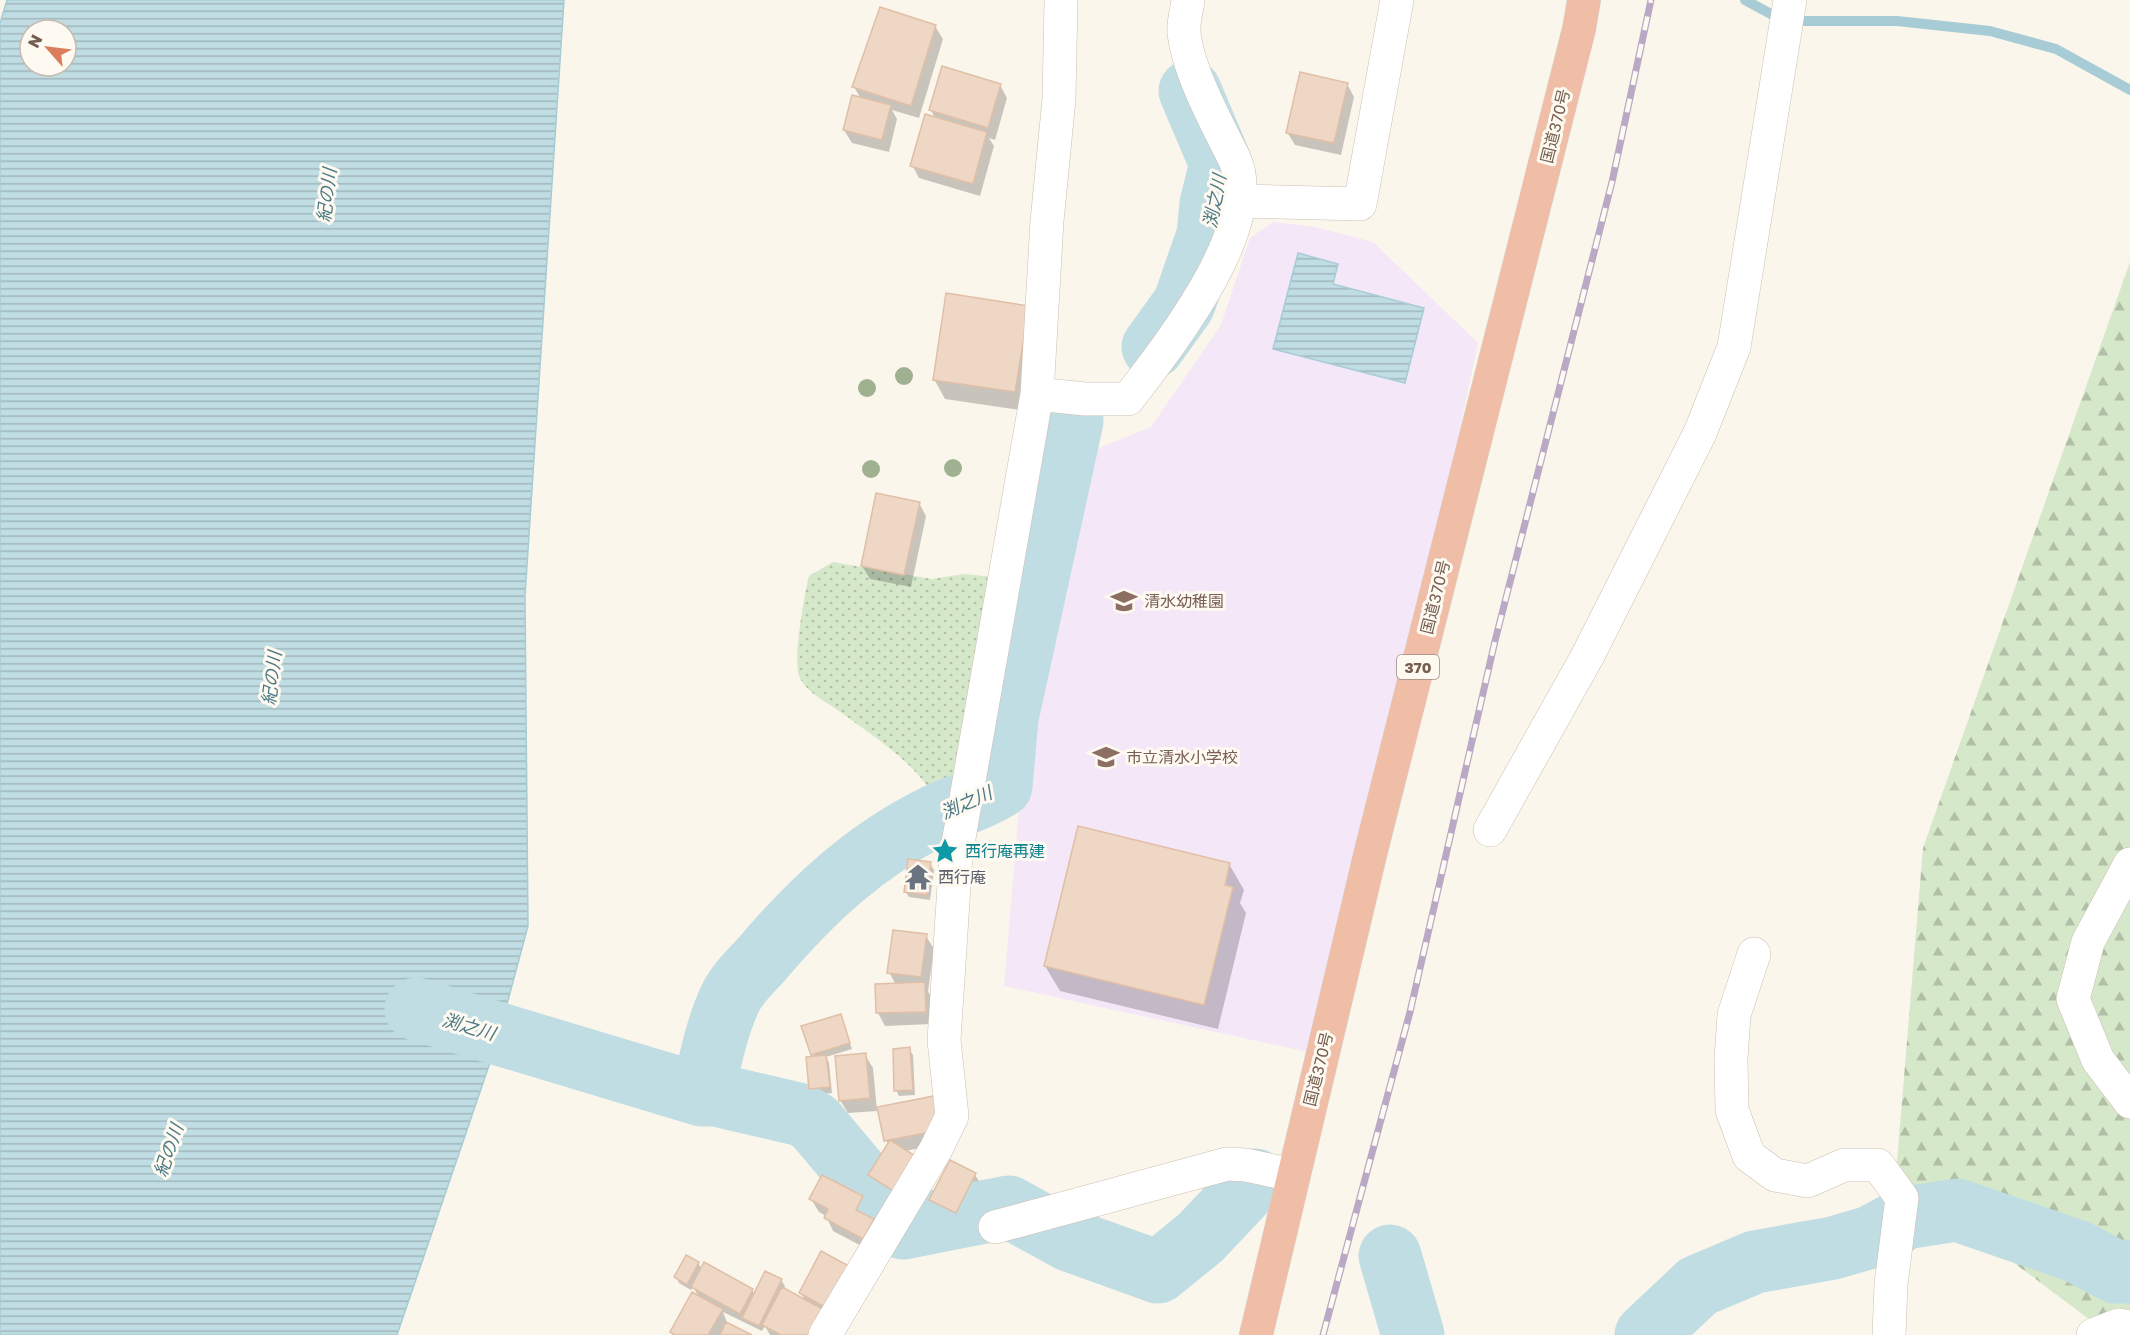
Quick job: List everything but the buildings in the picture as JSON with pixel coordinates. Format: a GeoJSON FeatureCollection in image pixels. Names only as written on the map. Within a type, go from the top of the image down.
{"type":"FeatureCollection","features":[{"type":"Feature","properties":{"kind":"highway","name":"国道370号"},"geometry":{"type":"LineString","coordinates":[[1256,1335],[1292,1175],[1579,29],[1584,0]]}},
{"type":"Feature","properties":{"kind":"street"},"geometry":{"type":"LineString","coordinates":[[825,1335],[936,1149],[952,1116],[944,1040],[956,855],[1037,394],[1047,221],[1059,99],[1061,0]]}},
{"type":"Feature","properties":{"kind":"street"},"geometry":{"type":"LineString","coordinates":[[1037,394],[1085,399],[1128,399],[1165,350],[1216,268],[1241,201],[1235,161],[1223,140],[1198,78],[1184,32],[1188,0]]}},
{"type":"Feature","properties":{"kind":"street"},"geometry":{"type":"LineString","coordinates":[[1241,201],[1360,204],[1397,0]]}},
{"type":"Feature","properties":{"kind":"street"},"geometry":{"type":"LineString","coordinates":[[1490,830],[1587,657],[1700,434],[1734,347],[1790,0]]}},
{"type":"Feature","properties":{"kind":"street"},"geometry":{"type":"LineString","coordinates":[[2130,864],[2088,942],[2073,999],[2098,1060],[2130,1102]]}},
{"type":"Feature","properties":{"kind":"street"},"geometry":{"type":"LineString","coordinates":[[1754,954],[1734,1015],[1731,1059],[1732,1110],[1749,1156],[1775,1175],[1808,1181],[1844,1165],[1878,1165],[1902,1198],[1891,1284],[1888,1335]]}},
{"type":"Feature","properties":{"kind":"street"},"geometry":{"type":"LineString","coordinates":[[1000,1226],[1040,1213],[1227,1164],[1246,1165],[1292,1175]]}},
{"type":"Feature","properties":{"kind":"street"},"geometry":{"type":"LineString","coordinates":[[2093,1335],[2119,1325],[2130,1327]]}},
{"type":"Feature","properties":{"kind":"shaded area"},"geometry":{"type":"Polygon","coordinates":[[[1273,222],[1315,227],[1373,242],[1478,343],[1365,877],[1322,1055],[1004,986],[1020,798],[1068,531],[1097,449],[1151,427],[1221,325],[1250,238],[1273,222]]]}},
{"type":"Feature","properties":{"kind":"green space"},"geometry":{"type":"Polygon","coordinates":[[[2130,262],[2130,1335],[2110,1335],[1896,1174],[1923,848],[2130,262]]]}},
{"type":"Feature","properties":{"kind":"green space"},"geometry":{"type":"Polygon","coordinates":[[[833,562],[932,579],[963,574],[995,577],[957,786],[942,788],[932,794],[902,758],[815,695],[805,686],[799,676],[798,642],[809,576],[833,562]]]}},
{"type":"Feature","properties":{"kind":"water","name":"紀の川"},"geometry":{"type":"Polygon","coordinates":[[[7,0],[564,0],[525,596],[528,926],[496,1045],[397,1335],[0,1335],[0,23],[7,0]]]}},
{"type":"Feature","properties":{"kind":"water"},"geometry":{"type":"Polygon","coordinates":[[[1298,253],[1338,264],[1333,284],[1424,308],[1405,383],[1273,349],[1298,253]]]}},
{"type":"Feature","properties":{"kind":"waterway"},"geometry":{"type":"LineString","coordinates":[[1745,0],[1784,21],[1897,21],[1990,31],[2056,49],[2130,90]]}},
{"type":"Feature","properties":{"kind":"waterway","name":"渕之川"},"geometry":{"type":"LineString","coordinates":[[1153,347],[1184,304],[1208,235],[1211,204],[1221,164],[1190,91]]}},
{"type":"Feature","properties":{"kind":"waterway","name":"渕之川"},"geometry":{"type":"LineString","coordinates":[[702,1095],[717,1034],[733,994],[744,978],[799,917],[840,879],[885,845],[935,816],[1001,786],[1007,718],[1072,421]]}},
{"type":"Feature","properties":{"kind":"waterway"},"geometry":{"type":"LineString","coordinates":[[416,1009],[702,1095],[716,1095],[802,1115],[815,1123],[903,1228],[1009,1207],[1069,1240],[1158,1272],[1200,1238],[1255,1180]]}},
{"type":"Feature","properties":{"kind":"waterway"},"geometry":{"type":"LineString","coordinates":[[1646,1335],[1698,1286],[1755,1262],[1833,1248],[1871,1237],[1906,1218],[1957,1210],[2076,1251],[2116,1272],[2130,1272]]}},
{"type":"Feature","properties":{"kind":"waterway"},"geometry":{"type":"LineString","coordinates":[[1390,1256],[1413,1335]]}},
{"type":"Feature","properties":{"kind":"railway"},"geometry":{"type":"LineString","coordinates":[[1323,1335],[1410,1012],[1495,641],[1612,182],[1651,0]]}},
{"type":"Feature","properties":{"kind":"place","name":"清水幼稚園"},"geometry":{"type":"Point","coordinates":[1124,601]}},
{"type":"Feature","properties":{"kind":"place","name":"市立清水小学校"},"geometry":{"type":"Point","coordinates":[1106,757]}},
{"type":"Feature","properties":{"kind":"place","name":"西行庵再建"},"geometry":{"type":"Point","coordinates":[945,851]}},
{"type":"Feature","properties":{"kind":"place","name":"西行庵"},"geometry":{"type":"Point","coordinates":[918,877]}}]}
